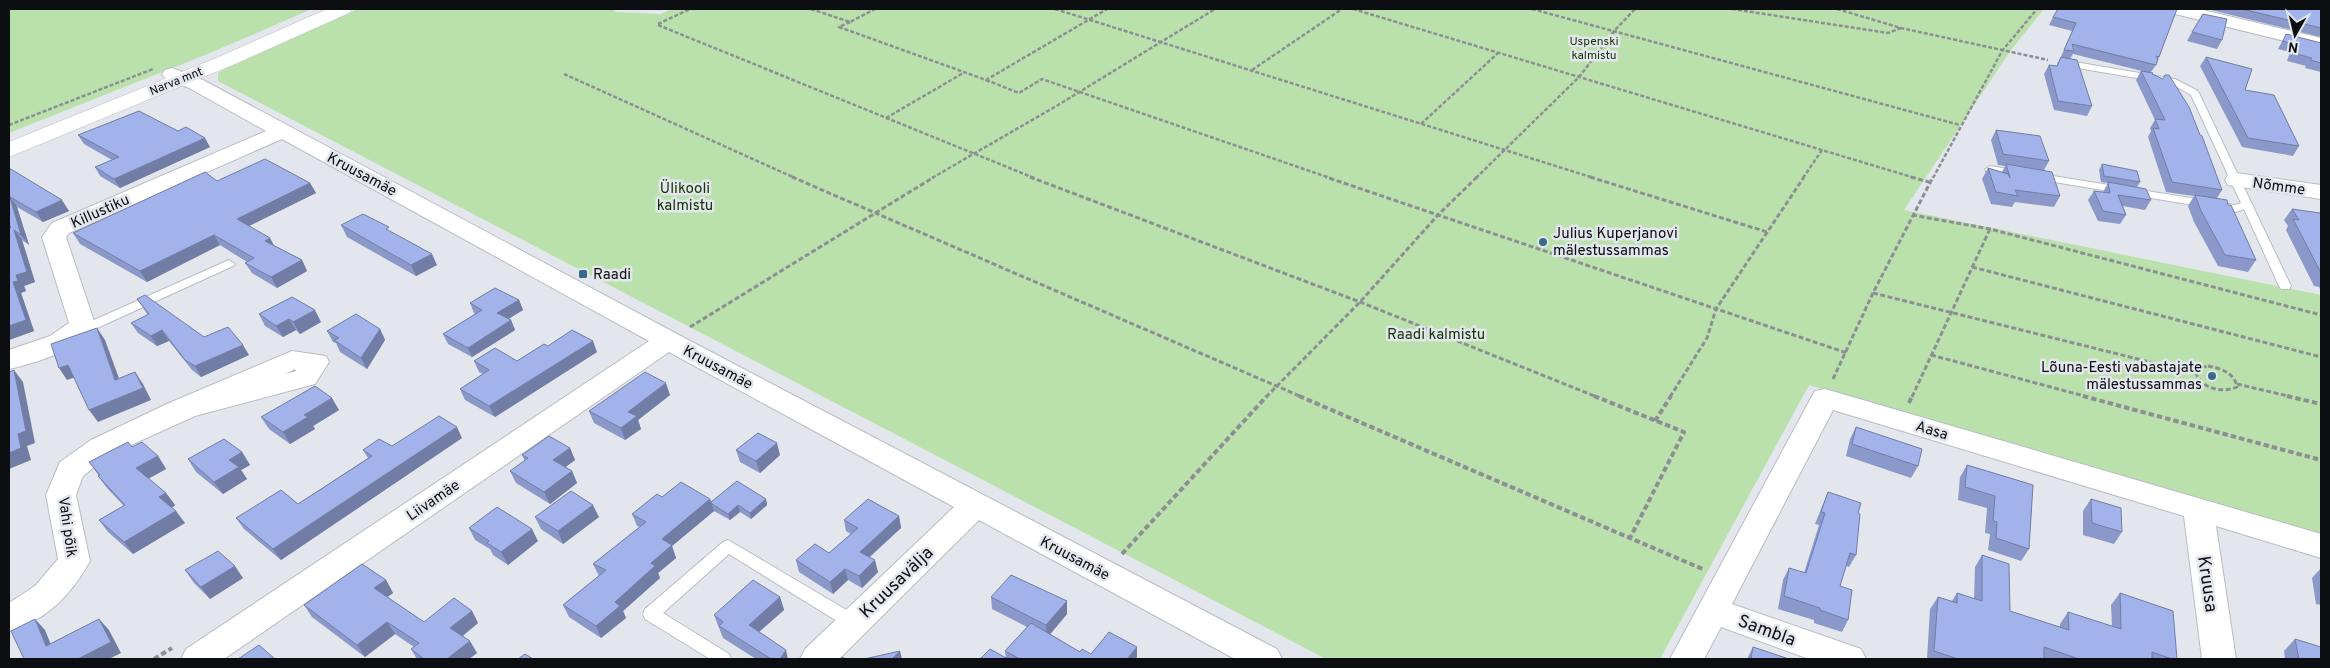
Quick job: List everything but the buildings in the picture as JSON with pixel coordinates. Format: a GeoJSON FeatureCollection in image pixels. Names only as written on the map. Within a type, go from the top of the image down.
{"type":"FeatureCollection","features":[{"type":"Feature","properties":{"kind":"main road","name":"Narva mnt"},"geometry":{"type":"LineString","coordinates":[[9,150],[325,9]]}},
{"type":"Feature","properties":{"kind":"main road","name":"Narva mnt"},"geometry":{"type":"LineString","coordinates":[[9,140],[178,76],[342,9]]}},
{"type":"Feature","properties":{"kind":"street"},"geometry":{"type":"LineString","coordinates":[[2177,9],[2321,44]]}},
{"type":"Feature","properties":{"kind":"street","name":"Kruusamäe"},"geometry":{"type":"LineString","coordinates":[[178,76],[1265,659]]}},
{"type":"Feature","properties":{"kind":"street","name":"Killustiku"},"geometry":{"type":"LineString","coordinates":[[78,332],[82,324],[54,236],[60,228],[283,131]]}},
{"type":"Feature","properties":{"kind":"street","name":"Nõmme"},"geometry":{"type":"LineString","coordinates":[[2236,180],[2321,192]]}},
{"type":"Feature","properties":{"kind":"street"},"geometry":{"type":"LineString","coordinates":[[9,360],[59,342],[78,332]]}},
{"type":"Feature","properties":{"kind":"street","name":"Liivamäe"},"geometry":{"type":"LineString","coordinates":[[198,659],[668,340]]}},
{"type":"Feature","properties":{"kind":"street"},"geometry":{"type":"LineString","coordinates":[[1687,659],[1825,398]]}},
{"type":"Feature","properties":{"kind":"street","name":"Aasa"},"geometry":{"type":"LineString","coordinates":[[1825,398],[2321,546]]}},
{"type":"Feature","properties":{"kind":"street","name":"Vahi põik"},"geometry":{"type":"LineString","coordinates":[[9,618],[33,606],[58,585],[74,561],[61,495],[70,470],[101,446],[178,410]]}},
{"type":"Feature","properties":{"kind":"street","name":"Kruusavälja"},"geometry":{"type":"LineString","coordinates":[[817,659],[976,505]]}},
{"type":"Feature","properties":{"kind":"street","name":"Kruusa"},"geometry":{"type":"LineString","coordinates":[[2198,509],[2219,659]]}},
{"type":"Feature","properties":{"kind":"street","name":"Sambla"},"geometry":{"type":"LineString","coordinates":[[1713,611],[1849,659]]}},
{"type":"Feature","properties":{"kind":"lane"},"geometry":{"type":"LineString","coordinates":[[2061,63],[2175,82],[2194,93],[2284,286]]}},
{"type":"Feature","properties":{"kind":"lane"},"geometry":{"type":"LineString","coordinates":[[1990,169],[2236,209],[2247,204]]}},
{"type":"Feature","properties":{"kind":"lane"},"geometry":{"type":"LineString","coordinates":[[78,332],[229,264]]}},
{"type":"Feature","properties":{"kind":"lane"},"geometry":{"type":"LineString","coordinates":[[723,659],[651,614],[728,546],[854,623]]}},
{"type":"Feature","properties":{"kind":"path"},"geometry":{"type":"LineString","coordinates":[[690,9],[658,25],[971,154],[1360,302],[1684,432],[1630,538]]}},
{"type":"Feature","properties":{"kind":"path"},"geometry":{"type":"LineString","coordinates":[[811,9],[850,22]]}},
{"type":"Feature","properties":{"kind":"path"},"geometry":{"type":"LineString","coordinates":[[875,9],[839,27],[1019,93],[1042,79],[1846,353]]}},
{"type":"Feature","properties":{"kind":"path"},"geometry":{"type":"LineString","coordinates":[[1055,9],[1767,232]]}},
{"type":"Feature","properties":{"kind":"path"},"geometry":{"type":"LineString","coordinates":[[986,80],[1107,9]]}},
{"type":"Feature","properties":{"kind":"path"},"geometry":{"type":"LineString","coordinates":[[668,340],[873,213],[1215,9]]}},
{"type":"Feature","properties":{"kind":"path"},"geometry":{"type":"LineString","coordinates":[[1252,70],[1342,9]]}},
{"type":"Feature","properties":{"kind":"path"},"geometry":{"type":"LineString","coordinates":[[1353,9],[1929,182]]}},
{"type":"Feature","properties":{"kind":"path"},"geometry":{"type":"LineString","coordinates":[[1532,9],[1960,125]]}},
{"type":"Feature","properties":{"kind":"path"},"geometry":{"type":"LineString","coordinates":[[1122,554],[1276,386],[1360,302],[1438,215],[1579,77],[1615,30],[1635,9]]}},
{"type":"Feature","properties":{"kind":"path"},"geometry":{"type":"LineString","coordinates":[[1732,9],[1888,33],[1901,28]]}},
{"type":"Feature","properties":{"kind":"path"},"geometry":{"type":"LineString","coordinates":[[1836,9],[1901,28],[2061,63]]}},
{"type":"Feature","properties":{"kind":"path"},"geometry":{"type":"LineString","coordinates":[[1825,398],[1873,293],[1960,125],[2002,51],[2037,9]]}},
{"type":"Feature","properties":{"kind":"path"},"geometry":{"type":"LineString","coordinates":[[1422,124],[1498,53]]}},
{"type":"Feature","properties":{"kind":"path"},"geometry":{"type":"LineString","coordinates":[[885,118],[964,72]]}},
{"type":"Feature","properties":{"kind":"path"},"geometry":{"type":"LineString","coordinates":[[564,74],[873,213],[1729,580]]}},
{"type":"Feature","properties":{"kind":"path"},"geometry":{"type":"LineString","coordinates":[[1655,421],[1707,338],[1716,309],[1822,150]]}},
{"type":"Feature","properties":{"kind":"path"},"geometry":{"type":"LineString","coordinates":[[1912,215],[1990,229],[2321,315]]}},
{"type":"Feature","properties":{"kind":"path"},"geometry":{"type":"LineString","coordinates":[[1909,402],[1990,229]]}},
{"type":"Feature","properties":{"kind":"path"},"geometry":{"type":"LineString","coordinates":[[1972,267],[2321,357]]}},
{"type":"Feature","properties":{"kind":"path"},"geometry":{"type":"LineString","coordinates":[[1873,293],[2194,373],[2200,381],[2221,390],[2233,390],[2237,384]]}},
{"type":"Feature","properties":{"kind":"path"},"geometry":{"type":"LineString","coordinates":[[1931,354],[2321,460]]}},
{"type":"Feature","properties":{"kind":"path"},"geometry":{"type":"LineString","coordinates":[[2194,373],[2197,367],[2214,367],[2227,373],[2237,384],[2321,404]]}},
{"type":"Feature","properties":{"kind":"green space"},"geometry":{"type":"Polygon","coordinates":[[[9,9],[312,9],[210,53],[9,133],[9,9]]]}},
{"type":"Feature","properties":{"kind":"green space","name":"Raadi kalmistu"},"geometry":{"type":"Polygon","coordinates":[[[358,9],[612,9],[616,12],[661,14],[672,9],[2044,9],[2011,50],[1904,210],[2321,295],[2321,537],[1809,385],[1660,659],[1326,659],[218,81],[218,73],[225,69],[358,9]]]}},
{"type":"Feature","properties":{"kind":"place","name":"Julius Kuperjanovi mälestussammas"},"geometry":{"type":"Point","coordinates":[1543,242]}},
{"type":"Feature","properties":{"kind":"place","name":"Raadi"},"geometry":{"type":"Point","coordinates":[583,274]}},
{"type":"Feature","properties":{"kind":"place","name":"Lõuna-Eesti vabastajate mälestussammas"},"geometry":{"type":"Point","coordinates":[2212,376]}},
{"type":"Feature","properties":{"kind":"park label","name":"Uspenski kalmistu"},"geometry":{"type":"Point","coordinates":[1594,48]}},
{"type":"Feature","properties":{"kind":"park label","name":"Ülikooli kalmistu"},"geometry":{"type":"Point","coordinates":[685,196]}}]}
